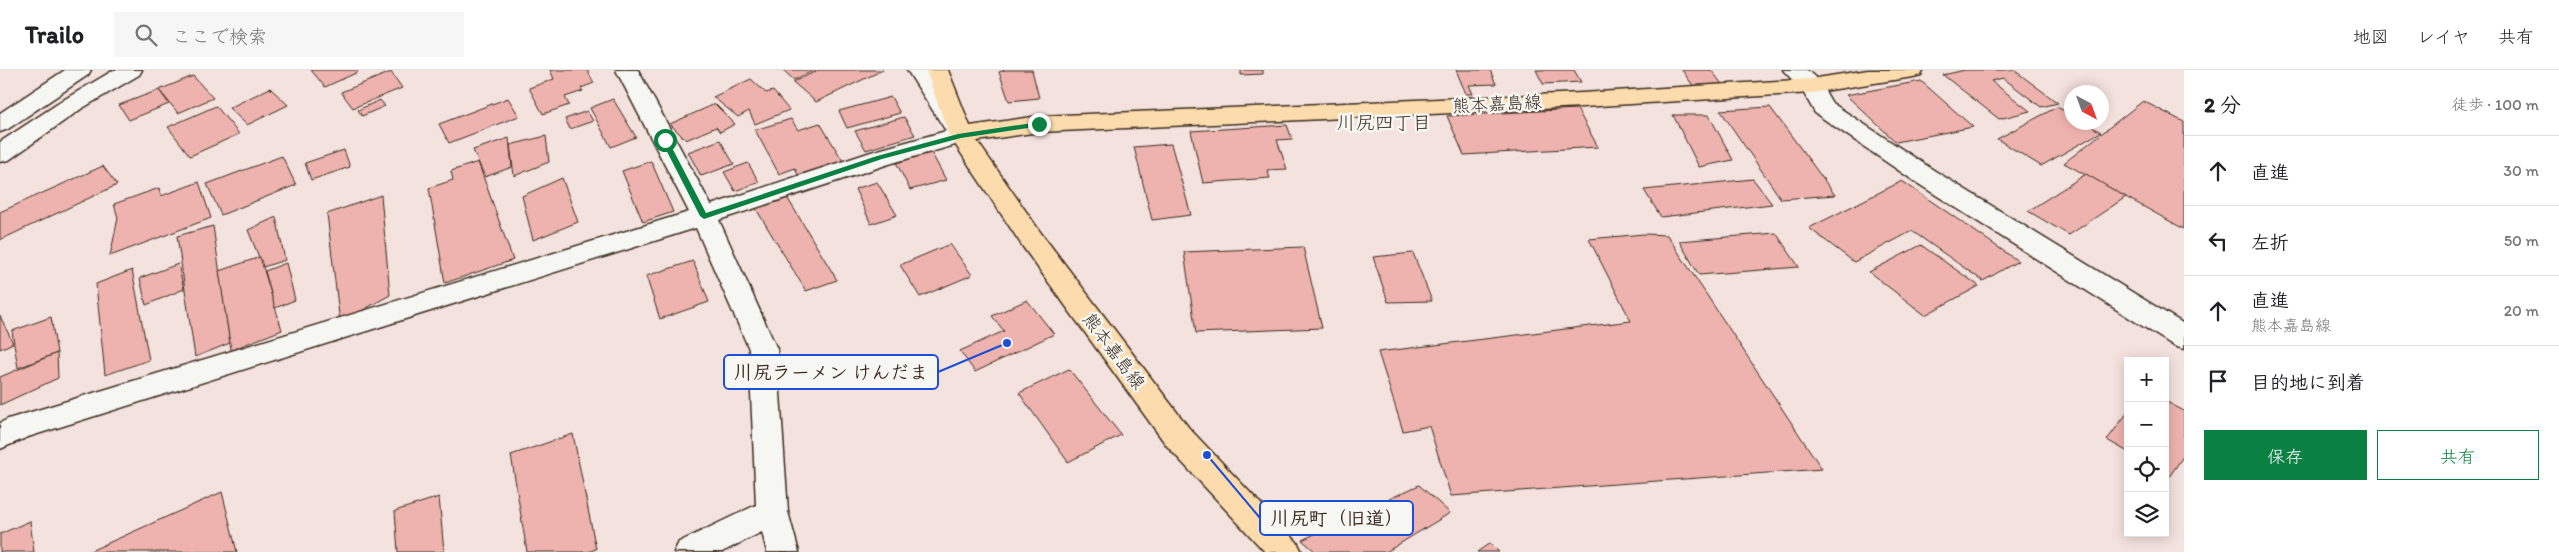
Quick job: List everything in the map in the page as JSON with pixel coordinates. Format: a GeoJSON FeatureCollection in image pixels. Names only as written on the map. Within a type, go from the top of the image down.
{"type":"FeatureCollection","features":[{"type":"Feature","properties":{"kind":"main road","name":"熊本嘉島線"},"geometry":{"type":"LineString","coordinates":[[936,70],[961,135],[1032,240],[1178,437],[1286,552]]}},
{"type":"Feature","properties":{"kind":"main road","name":"熊本嘉島線"},"geometry":{"type":"LineString","coordinates":[[961,135],[1039,124],[1572,100],[1802,78],[1913,70]]}},
{"type":"Feature","properties":{"kind":"street"},"geometry":{"type":"LineString","coordinates":[[0,124],[80,70]]}},
{"type":"Feature","properties":{"kind":"street"},"geometry":{"type":"LineString","coordinates":[[0,154],[73,104],[132,70]]}},
{"type":"Feature","properties":{"kind":"street"},"geometry":{"type":"LineString","coordinates":[[627,70],[704,216],[763,349],[772,512],[783,552]]}},
{"type":"Feature","properties":{"kind":"street"},"geometry":{"type":"LineString","coordinates":[[0,436],[28,425],[704,216],[880,158],[961,135],[918,70]]}},
{"type":"Feature","properties":{"kind":"street"},"geometry":{"type":"LineString","coordinates":[[1802,78],[1823,108],[1926,177],[2184,338]]}},
{"type":"Feature","properties":{"kind":"street"},"geometry":{"type":"LineString","coordinates":[[690,552],[772,512]]}},
{"type":"Feature","properties":{"kind":"building"},"geometry":{"type":"Polygon","coordinates":[[[311,70],[356,70],[358,72],[325,87],[311,70]]]}},
{"type":"Feature","properties":{"kind":"building"},"geometry":{"type":"Polygon","coordinates":[[[550,70],[587,70],[594,83],[581,88],[583,91],[565,97],[569,105],[543,114],[529,88],[554,79],[550,70]]]}},
{"type":"Feature","properties":{"kind":"building"},"geometry":{"type":"Polygon","coordinates":[[[783,70],[814,70],[794,80],[783,70]]]}},
{"type":"Feature","properties":{"kind":"building"},"geometry":{"type":"Polygon","coordinates":[[[819,70],[883,70],[816,102],[793,82],[819,70]]]}},
{"type":"Feature","properties":{"kind":"building"},"geometry":{"type":"Polygon","coordinates":[[[1005,70],[1032,70],[1039,98],[1009,101],[999,72],[1005,70]]]}},
{"type":"Feature","properties":{"kind":"building"},"geometry":{"type":"Polygon","coordinates":[[[1241,70],[1263,70],[1263,74],[1241,75],[1241,70]]]}},
{"type":"Feature","properties":{"kind":"building"},"geometry":{"type":"Polygon","coordinates":[[[1456,70],[1490,70],[1496,84],[1469,85],[1473,94],[1466,94],[1456,70]]]}},
{"type":"Feature","properties":{"kind":"building"},"geometry":{"type":"Polygon","coordinates":[[[1536,70],[1574,70],[1581,82],[1543,84],[1536,70]]]}},
{"type":"Feature","properties":{"kind":"building"},"geometry":{"type":"Polygon","coordinates":[[[1682,70],[1711,70],[1722,84],[1694,87],[1682,70]]]}},
{"type":"Feature","properties":{"kind":"building"},"geometry":{"type":"Polygon","coordinates":[[[1965,70],[2014,70],[2058,103],[2041,107],[2003,78],[1991,81],[2030,111],[1999,119],[1943,75],[1965,70]]]}},
{"type":"Feature","properties":{"kind":"building"},"geometry":{"type":"Polygon","coordinates":[[[391,72],[402,88],[353,108],[341,92],[391,72]]]}},
{"type":"Feature","properties":{"kind":"building"},"geometry":{"type":"Polygon","coordinates":[[[193,76],[213,98],[178,113],[159,90],[193,76]]]}},
{"type":"Feature","properties":{"kind":"building"},"geometry":{"type":"Polygon","coordinates":[[[751,79],[766,93],[773,91],[789,110],[755,124],[749,111],[738,117],[713,97],[751,79]]]}},
{"type":"Feature","properties":{"kind":"building"},"geometry":{"type":"Polygon","coordinates":[[[1921,81],[1973,127],[1896,142],[1846,95],[1921,81]]]}},
{"type":"Feature","properties":{"kind":"building"},"geometry":{"type":"Polygon","coordinates":[[[270,88],[288,105],[247,125],[229,108],[270,88]]]}},
{"type":"Feature","properties":{"kind":"building"},"geometry":{"type":"Polygon","coordinates":[[[159,90],[169,104],[129,120],[119,105],[159,90]]]}},
{"type":"Feature","properties":{"kind":"building"},"geometry":{"type":"Polygon","coordinates":[[[891,97],[900,113],[847,128],[839,111],[891,97]]]}},
{"type":"Feature","properties":{"kind":"building"},"geometry":{"type":"Polygon","coordinates":[[[508,98],[519,116],[449,143],[439,124],[508,98]]]}},
{"type":"Feature","properties":{"kind":"building"},"geometry":{"type":"Polygon","coordinates":[[[613,99],[636,137],[611,147],[590,108],[613,99]]]}},
{"type":"Feature","properties":{"kind":"building"},"geometry":{"type":"Polygon","coordinates":[[[380,100],[385,106],[362,116],[358,110],[380,100]]]}},
{"type":"Feature","properties":{"kind":"building"},"geometry":{"type":"Polygon","coordinates":[[[2143,101],[2184,122],[2184,229],[2064,163],[2106,130],[2109,130],[2109,128],[2143,101]]]}},
{"type":"Feature","properties":{"kind":"building"},"geometry":{"type":"Polygon","coordinates":[[[715,104],[735,124],[720,132],[716,127],[686,140],[670,124],[715,104]]]}},
{"type":"Feature","properties":{"kind":"building"},"geometry":{"type":"Polygon","coordinates":[[[216,106],[239,134],[190,156],[168,127],[216,106]]]}},
{"type":"Feature","properties":{"kind":"building"},"geometry":{"type":"Polygon","coordinates":[[[1770,107],[1835,195],[1781,199],[1720,110],[1770,107]]]}},
{"type":"Feature","properties":{"kind":"building"},"geometry":{"type":"Polygon","coordinates":[[[2057,107],[2064,111],[2064,130],[2098,130],[2101,132],[2041,166],[1997,139],[2057,107]]]}},
{"type":"Feature","properties":{"kind":"building"},"geometry":{"type":"Polygon","coordinates":[[[1577,109],[1598,147],[1464,155],[1447,116],[1577,109]]]}},
{"type":"Feature","properties":{"kind":"building"},"geometry":{"type":"Polygon","coordinates":[[[587,111],[593,121],[570,129],[565,119],[587,111]]]}},
{"type":"Feature","properties":{"kind":"building"},"geometry":{"type":"Polygon","coordinates":[[[1673,115],[1709,115],[1733,160],[1699,167],[1673,115]]]}},
{"type":"Feature","properties":{"kind":"building"},"geometry":{"type":"Polygon","coordinates":[[[904,117],[915,135],[866,150],[855,131],[904,117]]]}},
{"type":"Feature","properties":{"kind":"building"},"geometry":{"type":"Polygon","coordinates":[[[791,119],[798,130],[820,123],[843,161],[798,175],[795,168],[779,174],[755,130],[791,119]]]}},
{"type":"Feature","properties":{"kind":"building"},"geometry":{"type":"Polygon","coordinates":[[[1287,125],[1292,139],[1277,140],[1287,169],[1267,170],[1270,178],[1203,183],[1191,131],[1287,125]]]}},
{"type":"Feature","properties":{"kind":"building"},"geometry":{"type":"Polygon","coordinates":[[[546,136],[549,162],[514,176],[510,145],[546,136]]]}},
{"type":"Feature","properties":{"kind":"building"},"geometry":{"type":"Polygon","coordinates":[[[509,138],[512,167],[485,177],[473,150],[509,138]]]}},
{"type":"Feature","properties":{"kind":"building"},"geometry":{"type":"Polygon","coordinates":[[[720,140],[734,164],[701,176],[688,152],[720,140]]]}},
{"type":"Feature","properties":{"kind":"building"},"geometry":{"type":"Polygon","coordinates":[[[1171,144],[1191,215],[1152,220],[1134,147],[1171,144]]]}},
{"type":"Feature","properties":{"kind":"building"},"geometry":{"type":"Polygon","coordinates":[[[344,150],[350,167],[311,180],[305,163],[344,150]]]}},
{"type":"Feature","properties":{"kind":"building"},"geometry":{"type":"Polygon","coordinates":[[[931,152],[946,180],[910,190],[896,162],[931,152]]]}},
{"type":"Feature","properties":{"kind":"building"},"geometry":{"type":"Polygon","coordinates":[[[282,156],[296,185],[221,215],[207,184],[282,156]]]}},
{"type":"Feature","properties":{"kind":"building"},"geometry":{"type":"Polygon","coordinates":[[[651,161],[673,212],[643,222],[622,171],[651,161]]]}},
{"type":"Feature","properties":{"kind":"building"},"geometry":{"type":"Polygon","coordinates":[[[478,162],[513,260],[445,283],[429,188],[453,180],[451,171],[478,162]]]}},
{"type":"Feature","properties":{"kind":"building"},"geometry":{"type":"Polygon","coordinates":[[[748,163],[759,182],[735,191],[724,172],[748,163]]]}},
{"type":"Feature","properties":{"kind":"building"},"geometry":{"type":"Polygon","coordinates":[[[103,166],[117,185],[0,240],[0,212],[103,166]]]}},
{"type":"Feature","properties":{"kind":"building"},"geometry":{"type":"Polygon","coordinates":[[[2086,174],[2126,197],[2069,235],[2028,211],[2086,174]]]}},
{"type":"Feature","properties":{"kind":"building"},"geometry":{"type":"Polygon","coordinates":[[[562,178],[578,222],[533,240],[522,196],[562,178]]]}},
{"type":"Feature","properties":{"kind":"building"},"geometry":{"type":"Polygon","coordinates":[[[1753,179],[1772,204],[1661,217],[1644,190],[1753,179]]]}},
{"type":"Feature","properties":{"kind":"building"},"geometry":{"type":"Polygon","coordinates":[[[1902,181],[2018,261],[1983,281],[1912,231],[1854,262],[1809,228],[1902,181]]]}},
{"type":"Feature","properties":{"kind":"building"},"geometry":{"type":"Polygon","coordinates":[[[199,182],[211,218],[110,256],[118,218],[114,204],[159,188],[161,196],[199,182]]]}},
{"type":"Feature","properties":{"kind":"building"},"geometry":{"type":"Polygon","coordinates":[[[877,182],[897,215],[871,224],[855,189],[877,182]]]}},
{"type":"Feature","properties":{"kind":"building"},"geometry":{"type":"Polygon","coordinates":[[[785,194],[837,280],[806,291],[753,204],[785,194]]]}},
{"type":"Feature","properties":{"kind":"building"},"geometry":{"type":"Polygon","coordinates":[[[381,195],[390,295],[340,323],[327,214],[381,195]]]}},
{"type":"Feature","properties":{"kind":"building"},"geometry":{"type":"Polygon","coordinates":[[[276,217],[285,260],[263,267],[248,230],[276,217]]]}},
{"type":"Feature","properties":{"kind":"building"},"geometry":{"type":"Polygon","coordinates":[[[213,226],[230,343],[195,357],[177,236],[213,226]]]}},
{"type":"Feature","properties":{"kind":"building"},"geometry":{"type":"Polygon","coordinates":[[[1776,233],[1799,267],[1699,275],[1679,241],[1776,233]]]}},
{"type":"Feature","properties":{"kind":"building"},"geometry":{"type":"Polygon","coordinates":[[[1644,234],[1667,235],[1822,469],[1451,496],[1429,426],[1403,431],[1378,352],[1631,321],[1589,239],[1644,234]]]}},
{"type":"Feature","properties":{"kind":"building"},"geometry":{"type":"Polygon","coordinates":[[[950,244],[972,275],[920,297],[900,265],[950,244]]]}},
{"type":"Feature","properties":{"kind":"building"},"geometry":{"type":"Polygon","coordinates":[[[1921,245],[1979,286],[1925,315],[1869,272],[1921,245]]]}},
{"type":"Feature","properties":{"kind":"building"},"geometry":{"type":"Polygon","coordinates":[[[1303,247],[1322,328],[1196,333],[1184,252],[1303,247]]]}},
{"type":"Feature","properties":{"kind":"building"},"geometry":{"type":"Polygon","coordinates":[[[1413,253],[1432,301],[1388,302],[1373,257],[1413,253]]]}},
{"type":"Feature","properties":{"kind":"building"},"geometry":{"type":"Polygon","coordinates":[[[260,257],[282,330],[231,350],[219,271],[260,257]]]}},
{"type":"Feature","properties":{"kind":"building"},"geometry":{"type":"Polygon","coordinates":[[[693,261],[709,302],[660,319],[646,276],[693,261]]]}},
{"type":"Feature","properties":{"kind":"building"},"geometry":{"type":"Polygon","coordinates":[[[286,263],[295,300],[275,308],[265,271],[286,263]]]}},
{"type":"Feature","properties":{"kind":"building"},"geometry":{"type":"Polygon","coordinates":[[[178,264],[184,289],[146,305],[140,278],[178,264]]]}},
{"type":"Feature","properties":{"kind":"building"},"geometry":{"type":"Polygon","coordinates":[[[132,270],[149,360],[105,375],[96,284],[132,270]]]}},
{"type":"Feature","properties":{"kind":"building"},"geometry":{"type":"Polygon","coordinates":[[[1027,300],[1054,334],[975,372],[960,351],[1004,331],[992,316],[1027,300]]]}},
{"type":"Feature","properties":{"kind":"building"},"geometry":{"type":"Polygon","coordinates":[[[0,316],[13,343],[0,349],[0,316]]]}},
{"type":"Feature","properties":{"kind":"building"},"geometry":{"type":"Polygon","coordinates":[[[51,317],[57,353],[18,368],[12,331],[51,317]]]}},
{"type":"Feature","properties":{"kind":"building"},"geometry":{"type":"Polygon","coordinates":[[[57,353],[58,378],[0,405],[0,377],[57,353]]]}},
{"type":"Feature","properties":{"kind":"building"},"geometry":{"type":"Polygon","coordinates":[[[1069,369],[1121,435],[1068,462],[1019,393],[1069,369]]]}},
{"type":"Feature","properties":{"kind":"building"},"geometry":{"type":"Polygon","coordinates":[[[2169,403],[2184,411],[2184,455],[2169,477],[2169,403]]]}},
{"type":"Feature","properties":{"kind":"building"},"geometry":{"type":"Polygon","coordinates":[[[2124,417],[2124,450],[2107,440],[2124,417]]]}},
{"type":"Feature","properties":{"kind":"building"},"geometry":{"type":"Polygon","coordinates":[[[573,434],[596,549],[588,552],[527,552],[511,455],[573,434]]]}},
{"type":"Feature","properties":{"kind":"building"},"geometry":{"type":"Polygon","coordinates":[[[1419,485],[1450,513],[1386,552],[1316,552],[1302,540],[1419,485]]]}},
{"type":"Feature","properties":{"kind":"building"},"geometry":{"type":"Polygon","coordinates":[[[222,492],[237,552],[88,552],[222,492]]]}},
{"type":"Feature","properties":{"kind":"building"},"geometry":{"type":"Polygon","coordinates":[[[439,497],[444,552],[398,552],[395,511],[439,497]]]}},
{"type":"Feature","properties":{"kind":"building"},"geometry":{"type":"Polygon","coordinates":[[[30,521],[34,552],[0,552],[0,534],[30,521]]]}},
{"type":"Feature","properties":{"kind":"building"},"geometry":{"type":"Polygon","coordinates":[[[1490,543],[1499,552],[1477,552],[1490,543]]]}},
{"type":"Feature","properties":{"kind":"place","name":"川尻ラーメン けんだま"},"geometry":{"type":"Point","coordinates":[1007,343]}},
{"type":"Feature","properties":{"kind":"place","name":"川尻町（旧道）"},"geometry":{"type":"Point","coordinates":[1207,455]}},
{"type":"Feature","properties":{"kind":"district","name":"川尻四丁目"},"geometry":{"type":"Point","coordinates":[1384,122]}},
{"type":"Feature","properties":{"kind":"route"},"geometry":{"type":"LineString","coordinates":[[665,140],[704,216],[880,158],[961,135],[1039,124]]}}]}
